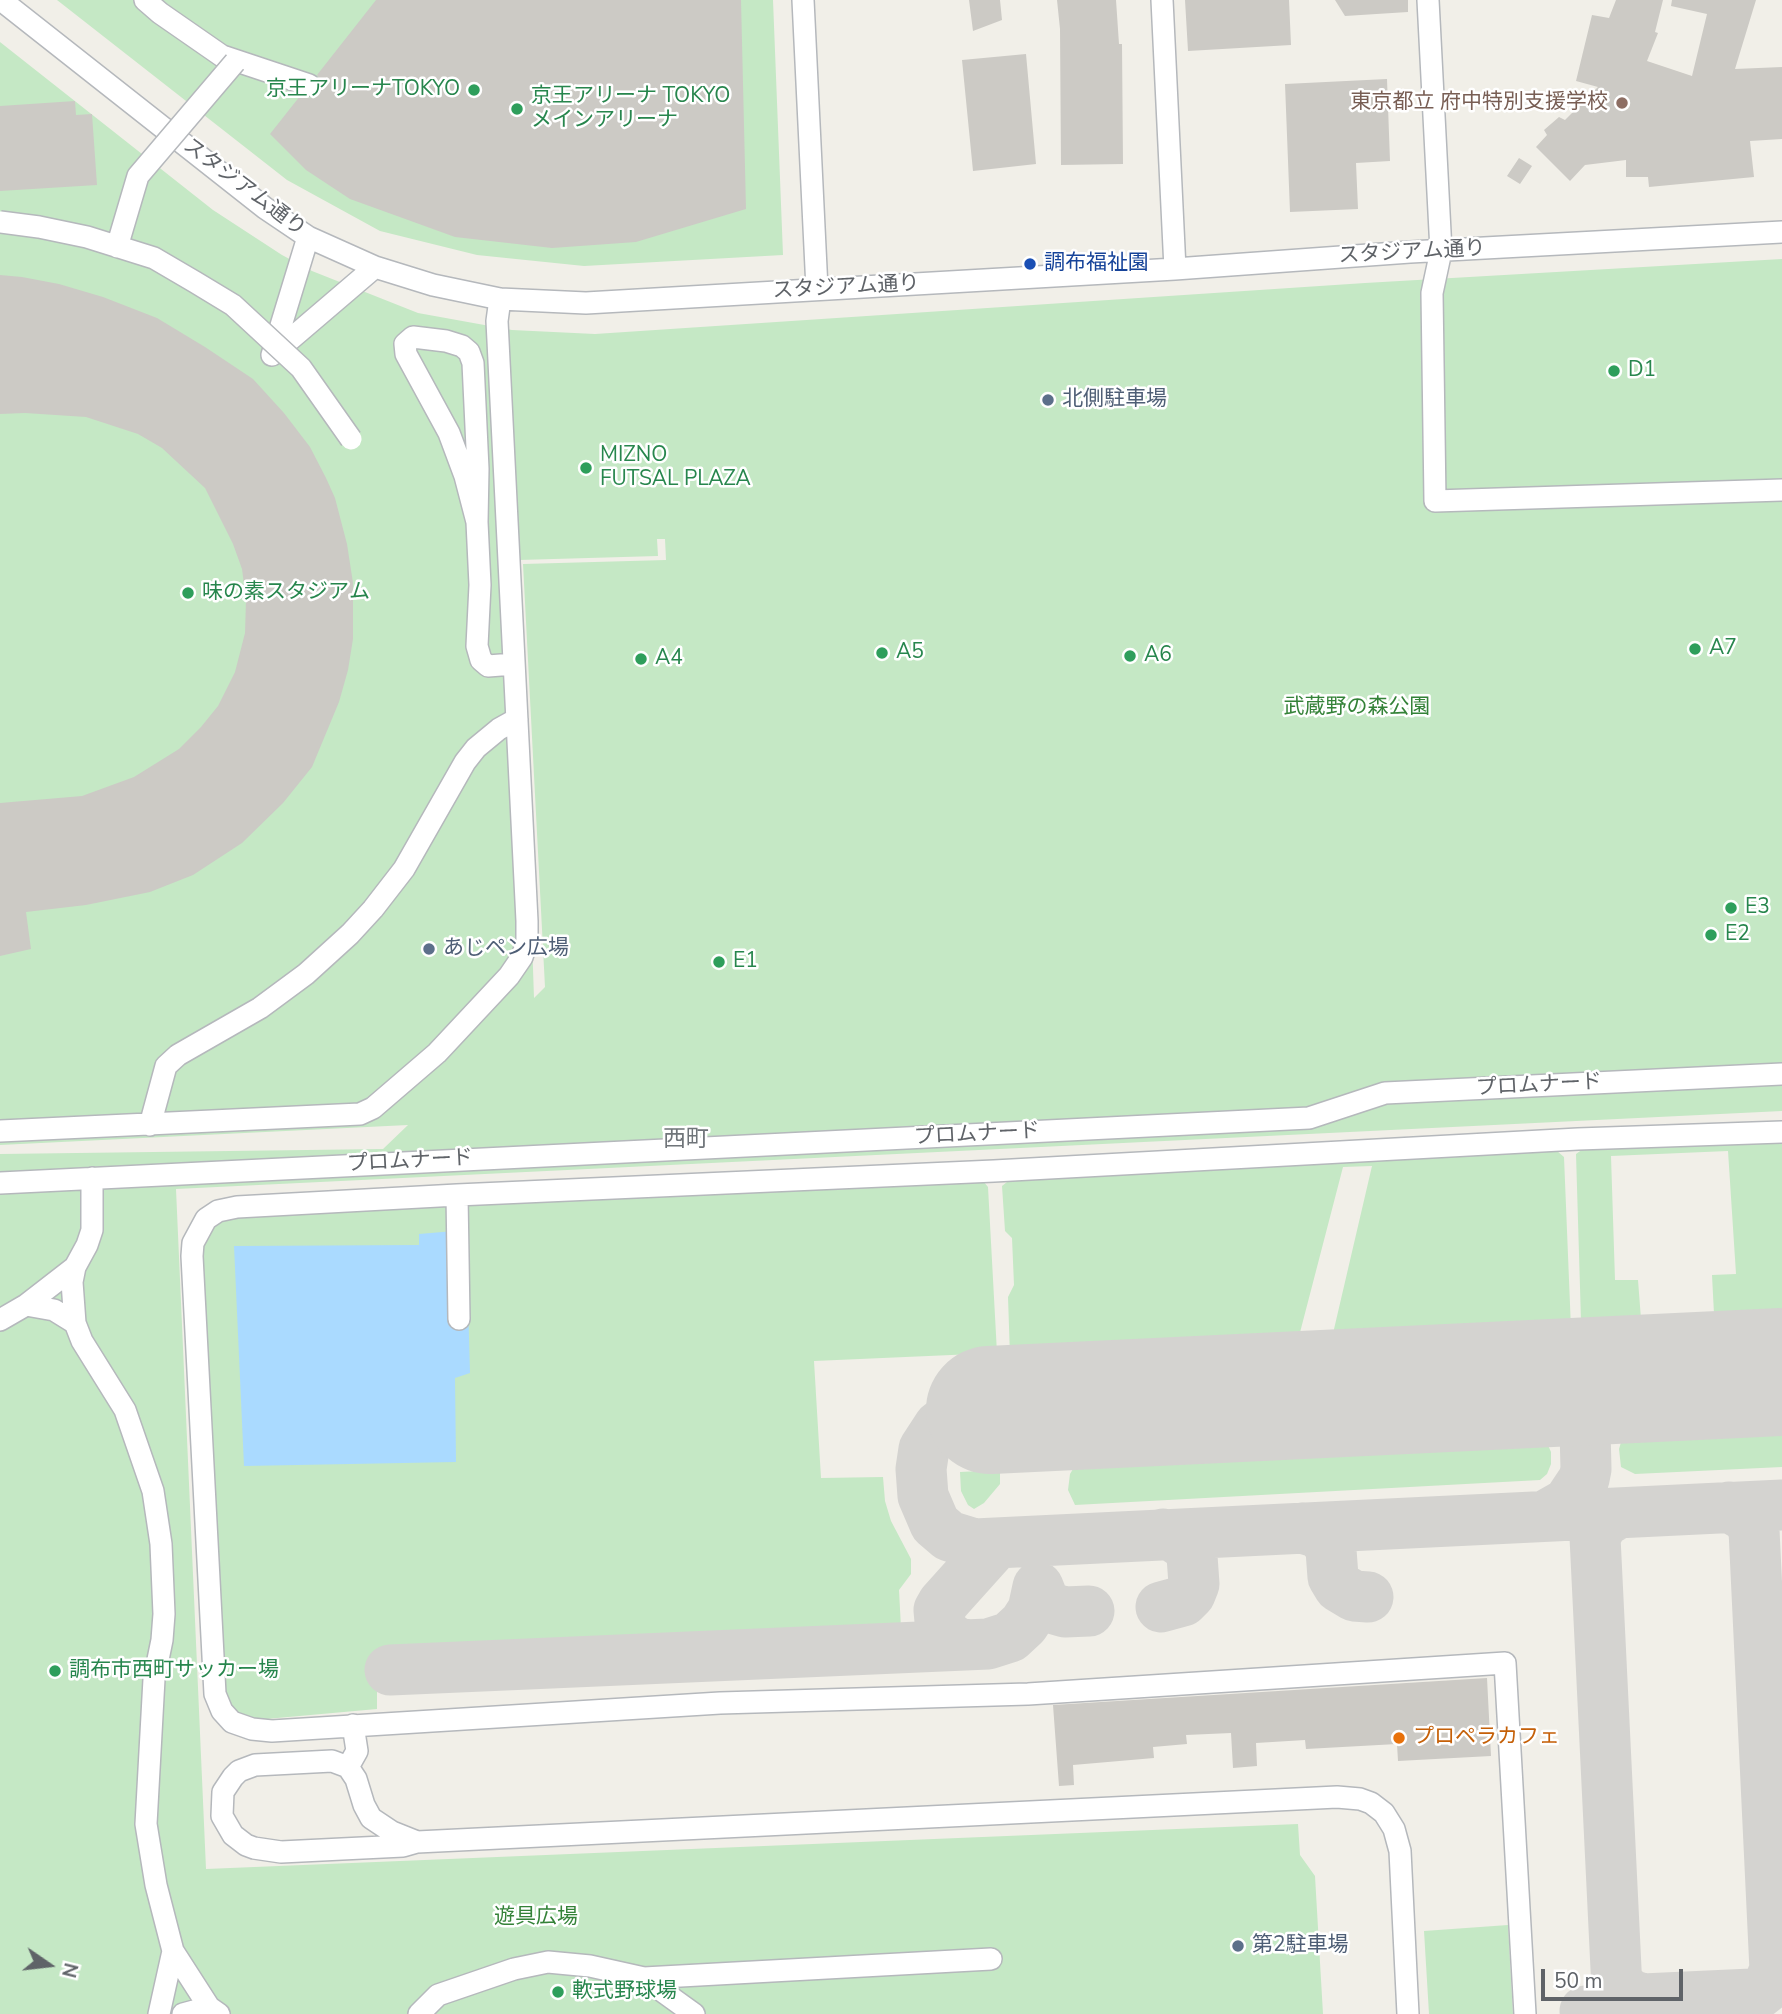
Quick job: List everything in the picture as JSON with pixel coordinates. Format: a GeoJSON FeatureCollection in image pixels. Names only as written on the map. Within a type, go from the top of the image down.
{"type":"FeatureCollection","features":[{"type":"Feature","properties":{"kind":"street","name":"スタジアム通り"},"geometry":{"type":"LineString","coordinates":[[1,0],[265,208],[308,237],[375,267],[433,285],[500,299],[586,303],[1175,269],[1441,250],[1782,232]]}},
{"type":"Feature","properties":{"kind":"street"},"geometry":{"type":"LineString","coordinates":[[145,0],[212,49],[235,62],[309,85]]}},
{"type":"Feature","properties":{"kind":"street"},"geometry":{"type":"LineString","coordinates":[[803,0],[817,289]]}},
{"type":"Feature","properties":{"kind":"street"},"geometry":{"type":"LineString","coordinates":[[1162,0],[1175,269]]}},
{"type":"Feature","properties":{"kind":"street"},"geometry":{"type":"LineString","coordinates":[[1428,0],[1441,250],[1432,293],[1435,501],[1782,490]]}},
{"type":"Feature","properties":{"kind":"street"},"geometry":{"type":"LineString","coordinates":[[117,247],[138,176],[235,62]]}},
{"type":"Feature","properties":{"kind":"street"},"geometry":{"type":"LineString","coordinates":[[0,222],[87,237],[154,258],[233,305],[301,368],[351,439]]}},
{"type":"Feature","properties":{"kind":"street"},"geometry":{"type":"LineString","coordinates":[[308,237],[272,355],[375,267]]}},
{"type":"Feature","properties":{"kind":"street"},"geometry":{"type":"LineString","coordinates":[[0,1131],[360,1114],[373,1108],[437,1053],[509,976],[522,957],[527,942],[497,321],[500,299]]}},
{"type":"Feature","properties":{"kind":"street"},"geometry":{"type":"LineString","coordinates":[[477,522],[465,476],[449,433],[406,354],[405,344],[413,337],[462,346],[469,352],[473,363],[480,585],[477,646],[481,660],[488,666],[514,664]]}},
{"type":"Feature","properties":{"kind":"street"},"geometry":{"type":"LineString","coordinates":[[150,1125],[166,1066],[178,1055],[236,1023],[285,990],[350,934],[404,869],[465,762],[491,735],[517,719]]}},
{"type":"Feature","properties":{"kind":"street","name":"プロムナード"},"geometry":{"type":"LineString","coordinates":[[0,1183],[1309,1118],[1385,1093],[1782,1074]]}},
{"type":"Feature","properties":{"kind":"street"},"geometry":{"type":"LineString","coordinates":[[1525,2014],[1505,1663],[1028,1694],[720,1703],[272,1731],[232,1723],[222,1711],[215,1694],[193,1243],[206,1219],[227,1208],[981,1172],[1578,1139],[1782,1132]]}},
{"type":"Feature","properties":{"kind":"street"},"geometry":{"type":"LineString","coordinates":[[92,1178],[92,1230],[75,1267],[71,1295],[75,1323],[82,1341],[125,1410],[153,1491],[158,1522],[164,1614],[154,1679],[146,1824],[156,1885],[173,1951],[214,2011],[183,2014]]}},
{"type":"Feature","properties":{"kind":"street"},"geometry":{"type":"LineString","coordinates":[[457,1195],[458,1319]]}},
{"type":"Feature","properties":{"kind":"street"},"geometry":{"type":"LineString","coordinates":[[0,1320],[26,1305],[75,1267]]}},
{"type":"Feature","properties":{"kind":"street"},"geometry":{"type":"LineString","coordinates":[[26,1305],[54,1310],[75,1323]]}},
{"type":"Feature","properties":{"kind":"street"},"geometry":{"type":"LineString","coordinates":[[348,1767],[357,1751],[353,1725]]}},
{"type":"Feature","properties":{"kind":"street"},"geometry":{"type":"LineString","coordinates":[[417,1842],[392,1832],[371,1818],[356,1779],[348,1767],[332,1761],[248,1767],[239,1771],[227,1784],[221,1801],[222,1816],[228,1829],[239,1841],[266,1851],[1337,1797],[1360,1799],[1384,1813],[1394,1829],[1400,1851],[1408,2014]]}},
{"type":"Feature","properties":{"kind":"street"},"geometry":{"type":"LineString","coordinates":[[159,2014],[173,1951]]}},
{"type":"Feature","properties":{"kind":"street"},"geometry":{"type":"LineString","coordinates":[[419,2014],[438,1995],[514,1969],[548,1962],[590,1966],[644,1978],[991,1959]]}},
{"type":"Feature","properties":{"kind":"street"},"geometry":{"type":"LineString","coordinates":[[644,1978],[694,2014]]}},
{"type":"Feature","properties":{"kind":"green space","name":"京王アリーナTOKYO"},"geometry":{"type":"Polygon","coordinates":[[[57,0],[773,0],[783,255],[584,266],[477,255],[380,231],[287,180],[57,0]]]}},
{"type":"Feature","properties":{"kind":"green space","name":"武蔵野の森公園"},"geometry":{"type":"Polygon","coordinates":[[[0,42],[213,210],[282,255],[312,271],[418,313],[512,330],[595,334],[1365,283],[1782,259],[1782,1111],[176,1189],[206,1869],[1298,1824],[1300,1855],[1315,1876],[1323,2014],[0,2014],[0,1154],[383,1149],[408,1125],[0,1145],[0,42]],[[657,539],[658,556],[519,560],[534,998],[545,987],[523,564],[666,560],[665,539],[657,539]]]}},
{"type":"Feature","properties":{"kind":"green space"},"geometry":{"type":"Polygon","coordinates":[[[1782,1140],[1782,1311],[1714,1314],[1712,1275],[1736,1274],[1728,1151],[1611,1156],[1615,1280],[1638,1280],[1641,1319],[1581,1321],[1576,1154],[1583,1149],[1782,1140]]]}},
{"type":"Feature","properties":{"kind":"green space"},"geometry":{"type":"Polygon","coordinates":[[[1557,1151],[1564,1157],[1571,1329],[1331,1342],[1372,1166],[1343,1167],[1297,1344],[1010,1356],[1008,1297],[1014,1285],[1012,1238],[1005,1231],[1002,1186],[1012,1178],[1557,1151]]]}},
{"type":"Feature","properties":{"kind":"green space"},"geometry":{"type":"Polygon","coordinates":[[[979,1176],[988,1187],[997,1353],[814,1361],[821,1478],[883,1477],[885,1501],[891,1521],[911,1559],[911,1574],[899,1590],[901,1628],[377,1654],[377,1709],[255,1720],[237,1717],[226,1706],[194,1236],[223,1206],[979,1176]]]}},
{"type":"Feature","properties":{"kind":"green space"},"geometry":{"type":"Polygon","coordinates":[[[1782,1424],[1782,1467],[1635,1474],[1621,1467],[1619,1449],[1622,1439],[1636,1431],[1782,1424]]]}},
{"type":"Feature","properties":{"kind":"green space"},"geometry":{"type":"Polygon","coordinates":[[[1540,1438],[1547,1443],[1551,1452],[1551,1464],[1547,1474],[1540,1480],[1075,1505],[1068,1490],[1070,1474],[1076,1464],[1540,1438]]]}},
{"type":"Feature","properties":{"kind":"green space"},"geometry":{"type":"Polygon","coordinates":[[[1000,1470],[1000,1484],[984,1503],[974,1509],[968,1505],[961,1491],[960,1472],[1000,1470]]]}},
{"type":"Feature","properties":{"kind":"green space"},"geometry":{"type":"Polygon","coordinates":[[[1508,1925],[1513,2014],[1429,2014],[1424,1931],[1508,1925]]]}},
{"type":"Feature","properties":{"kind":"water"},"geometry":{"type":"Polygon","coordinates":[[[466,1230],[470,1373],[455,1378],[456,1462],[244,1466],[234,1246],[419,1245],[419,1234],[466,1230]]]}},
{"type":"Feature","properties":{"kind":"building","name":"京王アリーナTOKYO"},"geometry":{"type":"Polygon","coordinates":[[[376,0],[741,0],[746,209],[636,242],[552,248],[455,237],[350,199],[306,170],[270,134],[300,96],[311,98],[318,94],[322,83],[317,75],[376,0]]]}},
{"type":"Feature","properties":{"kind":"building"},"geometry":{"type":"Polygon","coordinates":[[[969,0],[1000,0],[1002,20],[973,31],[969,0]]]}},
{"type":"Feature","properties":{"kind":"building"},"geometry":{"type":"Polygon","coordinates":[[[1057,0],[1116,0],[1119,44],[1122,44],[1123,164],[1061,165],[1060,29],[1057,0]]]}},
{"type":"Feature","properties":{"kind":"building"},"geometry":{"type":"Polygon","coordinates":[[[1185,0],[1289,0],[1291,45],[1188,51],[1185,0]]]}},
{"type":"Feature","properties":{"kind":"building"},"geometry":{"type":"Polygon","coordinates":[[[1335,0],[1408,0],[1408,12],[1345,16],[1335,0]]]}},
{"type":"Feature","properties":{"kind":"building"},"geometry":{"type":"Polygon","coordinates":[[[1616,0],[1663,0],[1655,32],[1658,33],[1647,61],[1692,76],[1707,14],[1671,6],[1672,0],[1756,0],[1735,69],[1782,67],[1782,139],[1750,141],[1754,177],[1649,187],[1648,177],[1626,177],[1626,160],[1585,165],[1570,181],[1536,147],[1547,135],[1544,130],[1559,117],[1565,120],[1598,87],[1576,81],[1592,15],[1609,18],[1616,0]]]}},
{"type":"Feature","properties":{"kind":"building"},"geometry":{"type":"Polygon","coordinates":[[[1026,54],[1036,164],[973,171],[962,60],[1026,54]]]}},
{"type":"Feature","properties":{"kind":"building"},"geometry":{"type":"Polygon","coordinates":[[[1387,79],[1390,161],[1356,163],[1358,209],[1290,212],[1285,84],[1387,79]]]}},
{"type":"Feature","properties":{"kind":"building"},"geometry":{"type":"Polygon","coordinates":[[[75,101],[76,115],[92,114],[97,185],[0,191],[0,106],[75,101]]]}},
{"type":"Feature","properties":{"kind":"building"},"geometry":{"type":"Polygon","coordinates":[[[1519,158],[1532,166],[1520,184],[1507,176],[1519,158]]]}},
{"type":"Feature","properties":{"kind":"building"},"geometry":{"type":"Polygon","coordinates":[[[0,275],[59,284],[103,297],[157,318],[253,379],[310,447],[335,498],[347,544],[353,583],[353,639],[339,702],[312,767],[283,803],[242,843],[193,875],[150,892],[86,905],[26,912],[31,949],[0,956],[0,803],[82,796],[134,777],[179,749],[218,706],[235,672],[245,633],[246,600],[242,569],[233,544],[205,488],[162,448],[138,434],[86,417],[0,414],[0,275]]]}},
{"type":"Feature","properties":{"kind":"building"},"geometry":{"type":"Polygon","coordinates":[[[1487,1678],[1491,1756],[1398,1761],[1397,1744],[1306,1749],[1305,1740],[1256,1743],[1257,1766],[1233,1768],[1231,1733],[1186,1735],[1187,1744],[1153,1747],[1154,1758],[1073,1765],[1074,1785],[1059,1786],[1053,1705],[1487,1678]]]}},
{"type":"Feature","properties":{"kind":"taxiway"},"geometry":{"type":"LineString","coordinates":[[1545,1516],[1568,1503],[1584,1479],[1585,1430],[1593,1406],[1611,1389],[1632,1379]]}},
{"type":"Feature","properties":{"kind":"taxiway"},"geometry":{"type":"LineString","coordinates":[[1525,1384],[1538,1386],[1561,1397],[1572,1408],[1585,1430]]}},
{"type":"Feature","properties":{"kind":"taxiway"},"geometry":{"type":"LineString","coordinates":[[972,1412],[954,1416],[939,1426],[924,1449],[921,1469],[923,1496],[935,1524],[949,1536],[975,1544],[1782,1505]]}},
{"type":"Feature","properties":{"kind":"taxiway"},"geometry":{"type":"LineString","coordinates":[[1618,1982],[1628,1994],[1643,1999],[1752,1994],[1759,1993],[1768,1986],[1775,1970],[1754,1530],[1747,1517],[1729,1507]]}},
{"type":"Feature","properties":{"kind":"taxiway"},"geometry":{"type":"LineString","coordinates":[[1585,2011],[1608,2003],[1617,1989],[1595,1537],[1603,1522],[1619,1513]]}},
{"type":"Feature","properties":{"kind":"taxiway"},"geometry":{"type":"LineString","coordinates":[[1302,1528],[1319,1533],[1327,1542],[1331,1550],[1333,1577],[1339,1587],[1354,1596],[1368,1597]]}},
{"type":"Feature","properties":{"kind":"taxiway"},"geometry":{"type":"LineString","coordinates":[[1161,1607],[1183,1601],[1194,1584],[1192,1556],[1186,1545],[1163,1534]]}},
{"type":"Feature","properties":{"kind":"taxiway"},"geometry":{"type":"LineString","coordinates":[[967,1645],[941,1633],[939,1610],[996,1544]]}},
{"type":"Feature","properties":{"kind":"taxiway"},"geometry":{"type":"LineString","coordinates":[[1038,1587],[1044,1602],[1051,1608],[1065,1612],[1089,1611]]}},
{"type":"Feature","properties":{"kind":"taxiway"},"geometry":{"type":"LineString","coordinates":[[390,1670],[988,1644],[1010,1637],[1024,1624],[1033,1610],[1038,1587]]}},
{"type":"Feature","properties":{"kind":"runway"},"geometry":{"type":"LineString","coordinates":[[990,1410],[1782,1372]]}},
{"type":"Feature","properties":{"kind":"place","name":"京王アリーナTOKYO"},"geometry":{"type":"Point","coordinates":[474,90]}},
{"type":"Feature","properties":{"kind":"place","name":"東京都立 府中特別支援学校"},"geometry":{"type":"Point","coordinates":[1622,103]}},
{"type":"Feature","properties":{"kind":"place","name":"京王アリーナ TOKYO メインアリーナ"},"geometry":{"type":"Point","coordinates":[517,109]}},
{"type":"Feature","properties":{"kind":"place","name":"調布福祉園"},"geometry":{"type":"Point","coordinates":[1030,264]}},
{"type":"Feature","properties":{"kind":"place","name":"D1"},"geometry":{"type":"Point","coordinates":[1614,371]}},
{"type":"Feature","properties":{"kind":"place","name":"北側駐車場"},"geometry":{"type":"Point","coordinates":[1048,400]}},
{"type":"Feature","properties":{"kind":"place","name":"MIZNO FUTSAL PLAZA"},"geometry":{"type":"Point","coordinates":[586,468]}},
{"type":"Feature","properties":{"kind":"place","name":"味の素スタジアム"},"geometry":{"type":"Point","coordinates":[188,593]}},
{"type":"Feature","properties":{"kind":"place","name":"A7"},"geometry":{"type":"Point","coordinates":[1695,649]}},
{"type":"Feature","properties":{"kind":"place","name":"A5"},"geometry":{"type":"Point","coordinates":[882,653]}},
{"type":"Feature","properties":{"kind":"place","name":"A6"},"geometry":{"type":"Point","coordinates":[1130,656]}},
{"type":"Feature","properties":{"kind":"place","name":"A4"},"geometry":{"type":"Point","coordinates":[641,659]}},
{"type":"Feature","properties":{"kind":"place","name":"E3"},"geometry":{"type":"Point","coordinates":[1731,908]}},
{"type":"Feature","properties":{"kind":"place","name":"E2"},"geometry":{"type":"Point","coordinates":[1711,935]}},
{"type":"Feature","properties":{"kind":"place","name":"あじペン広場"},"geometry":{"type":"Point","coordinates":[429,949]}},
{"type":"Feature","properties":{"kind":"place","name":"E1"},"geometry":{"type":"Point","coordinates":[719,962]}},
{"type":"Feature","properties":{"kind":"place","name":"調布市西町サッカー場"},"geometry":{"type":"Point","coordinates":[55,1671]}},
{"type":"Feature","properties":{"kind":"place","name":"プロペラカフェ"},"geometry":{"type":"Point","coordinates":[1399,1738]}},
{"type":"Feature","properties":{"kind":"place","name":"第2駐車場"},"geometry":{"type":"Point","coordinates":[1238,1946]}},
{"type":"Feature","properties":{"kind":"place","name":"軟式野球場"},"geometry":{"type":"Point","coordinates":[558,1992]}},
{"type":"Feature","properties":{"kind":"district","name":"西町"},"geometry":{"type":"Point","coordinates":[686,1140]}},
{"type":"Feature","properties":{"kind":"park label","name":"遊具広場"},"geometry":{"type":"Point","coordinates":[536,1918]}}]}
